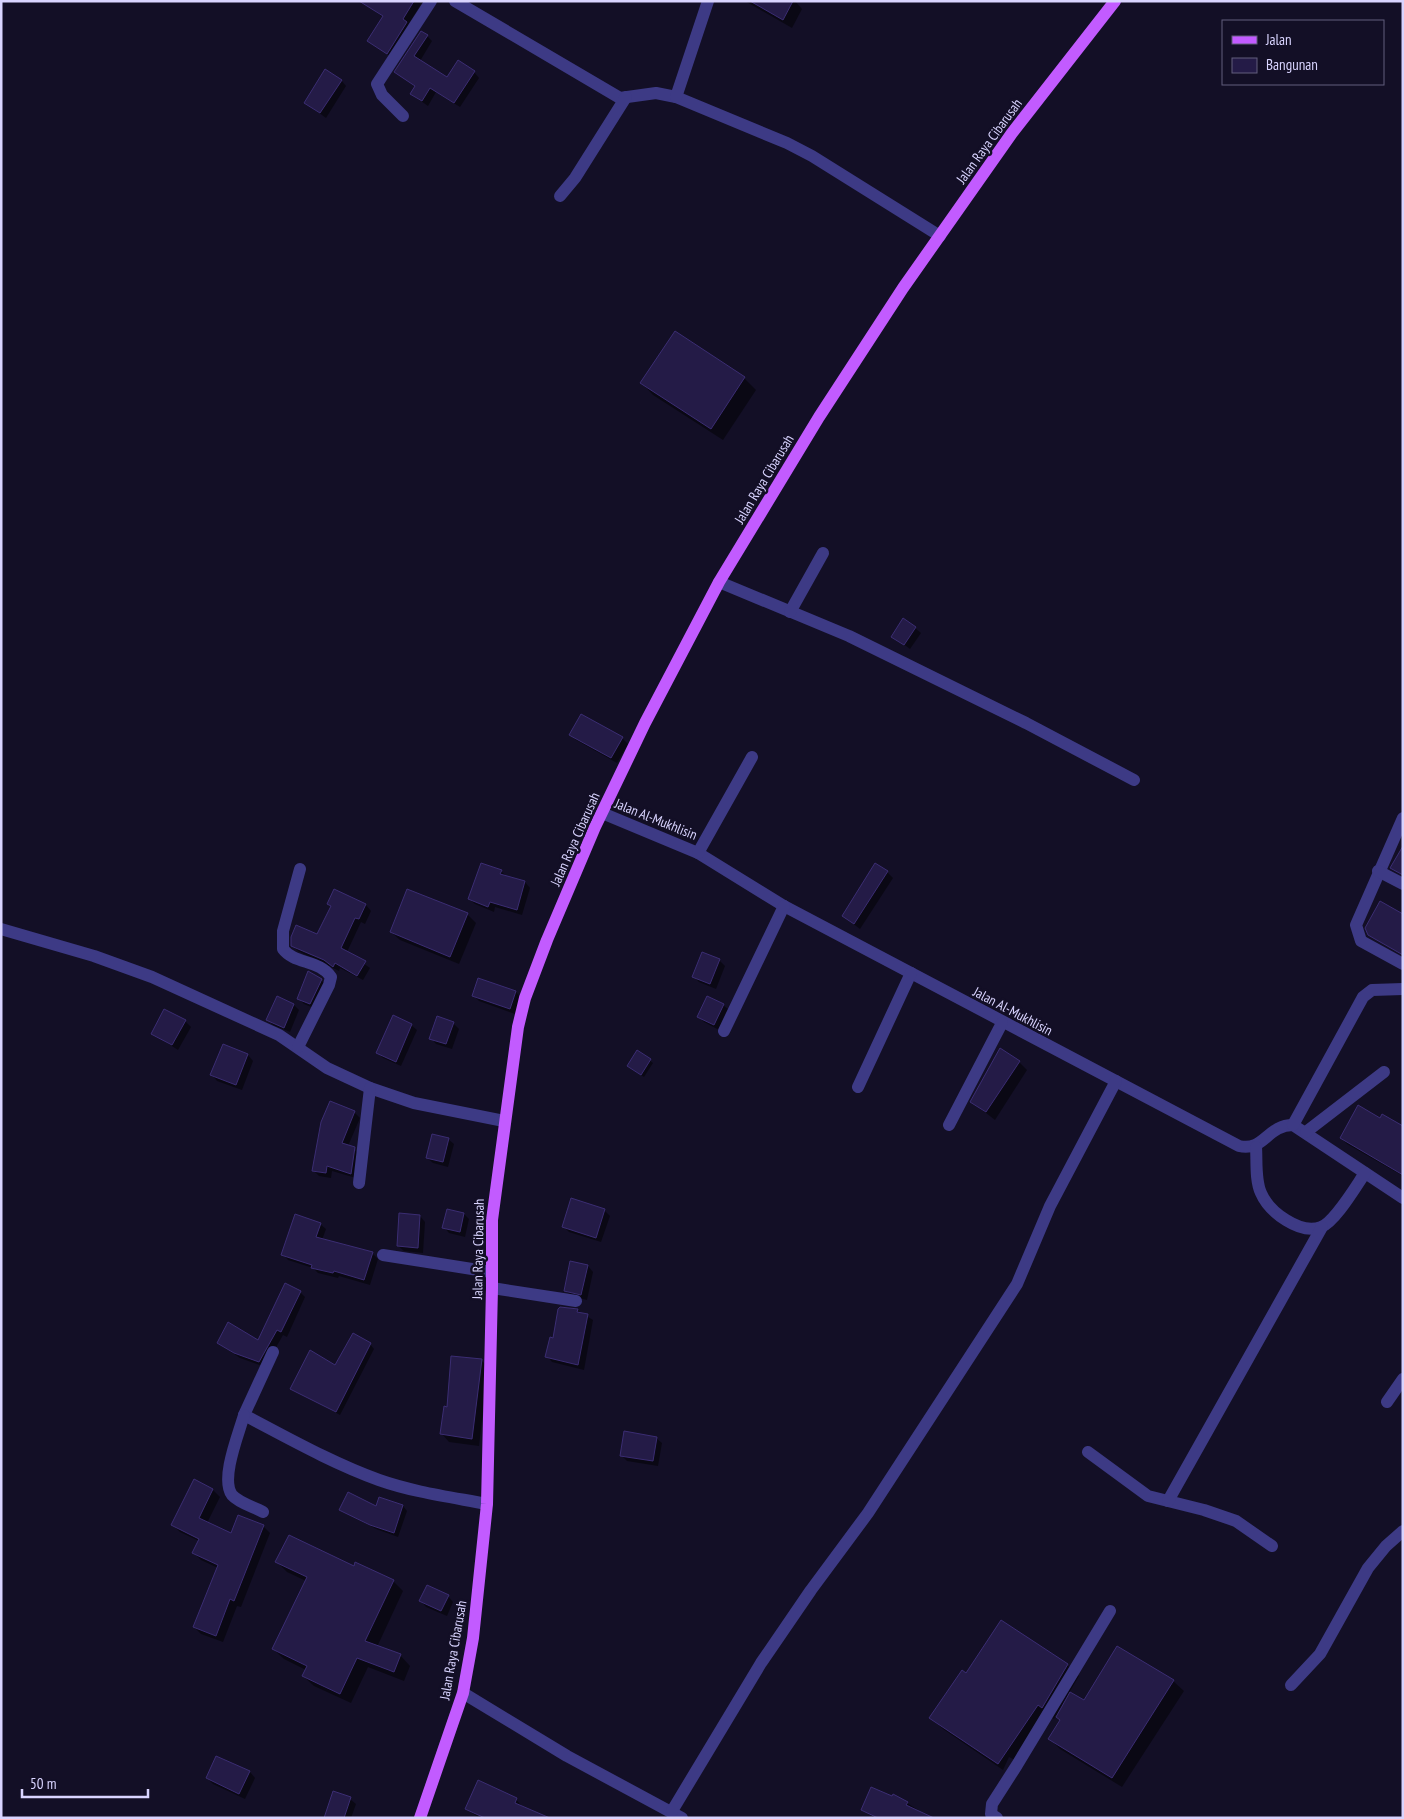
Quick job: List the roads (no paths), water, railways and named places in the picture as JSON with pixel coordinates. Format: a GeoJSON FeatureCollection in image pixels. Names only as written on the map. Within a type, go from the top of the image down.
{"type":"FeatureCollection","features":[{"type":"Feature","properties":{"kind":"main road","name":"Jalan Raya Cibarusah"},"geometry":{"type":"LineString","coordinates":[[420,1818],[463,1693],[474,1638],[487,1504],[492,1220],[513,1059],[525,998],[547,940],[602,813],[645,723],[718,582],[819,417],[940,236],[1012,133],[1115,1]]}},
{"type":"Feature","properties":{"kind":"street"},"geometry":{"type":"LineString","coordinates":[[403,116],[382,96],[377,84],[431,1]]}},
{"type":"Feature","properties":{"kind":"street"},"geometry":{"type":"LineString","coordinates":[[455,1],[613,94],[626,98],[656,93],[676,97],[807,153],[940,236]]}},
{"type":"Feature","properties":{"kind":"street"},"geometry":{"type":"LineString","coordinates":[[676,97],[708,1]]}},
{"type":"Feature","properties":{"kind":"street"},"geometry":{"type":"LineString","coordinates":[[560,196],[575,178],[626,98]]}},
{"type":"Feature","properties":{"kind":"street"},"geometry":{"type":"LineString","coordinates":[[790,612],[823,553]]}},
{"type":"Feature","properties":{"kind":"street"},"geometry":{"type":"LineString","coordinates":[[718,582],[849,636],[1026,723],[1134,780]]}},
{"type":"Feature","properties":{"kind":"street"},"geometry":{"type":"LineString","coordinates":[[698,853],[752,758]]}},
{"type":"Feature","properties":{"kind":"street","name":"Jalan Al-Mukhlisin"},"geometry":{"type":"LineString","coordinates":[[602,813],[698,853],[784,906],[1002,1023],[1239,1146],[1256,1147]]}},
{"type":"Feature","properties":{"kind":"street"},"geometry":{"type":"LineString","coordinates":[[1403,818],[1378,871],[1356,925],[1361,941],[1403,964]]}},
{"type":"Feature","properties":{"kind":"street"},"geometry":{"type":"LineString","coordinates":[[298,1047],[329,985],[331,977],[321,968],[290,955],[283,949],[284,931],[300,869]]}},
{"type":"Feature","properties":{"kind":"street"},"geometry":{"type":"LineString","coordinates":[[1378,871],[1403,884]]}},
{"type":"Feature","properties":{"kind":"street"},"geometry":{"type":"LineString","coordinates":[[724,1031],[784,906]]}},
{"type":"Feature","properties":{"kind":"street"},"geometry":{"type":"LineString","coordinates":[[1,929],[94,956],[152,977],[248,1020],[298,1047],[327,1068],[370,1088],[414,1103],[504,1121]]}},
{"type":"Feature","properties":{"kind":"street"},"geometry":{"type":"LineString","coordinates":[[858,1087],[910,973]]}},
{"type":"Feature","properties":{"kind":"street"},"geometry":{"type":"LineString","coordinates":[[1293,1125],[1363,997],[1372,990],[1403,989]]}},
{"type":"Feature","properties":{"kind":"street"},"geometry":{"type":"LineString","coordinates":[[949,1125],[1002,1023]]}},
{"type":"Feature","properties":{"kind":"street"},"geometry":{"type":"LineString","coordinates":[[1306,1132],[1384,1072]]}},
{"type":"Feature","properties":{"kind":"street"},"geometry":{"type":"LineString","coordinates":[[463,1693],[567,1756],[677,1814],[761,1663],[868,1513],[1017,1284],[1050,1206],[1116,1081]]}},
{"type":"Feature","properties":{"kind":"street"},"geometry":{"type":"LineString","coordinates":[[359,1183],[370,1088]]}},
{"type":"Feature","properties":{"kind":"street"},"geometry":{"type":"LineString","coordinates":[[1322,1227],[1310,1229],[1298,1226],[1280,1215],[1268,1204],[1260,1192],[1256,1147],[1270,1133],[1282,1125],[1293,1125],[1306,1132],[1365,1174],[1403,1198]]}},
{"type":"Feature","properties":{"kind":"street"},"geometry":{"type":"LineString","coordinates":[[1168,1501],[1322,1227],[1337,1212],[1365,1174]]}},
{"type":"Feature","properties":{"kind":"street"},"geometry":{"type":"LineString","coordinates":[[383,1255],[491,1272]]}},
{"type":"Feature","properties":{"kind":"street"},"geometry":{"type":"LineString","coordinates":[[492,1288],[576,1301]]}},
{"type":"Feature","properties":{"kind":"street"},"geometry":{"type":"LineString","coordinates":[[263,1512],[235,1498],[230,1490],[229,1476],[233,1450],[244,1416],[273,1352]]}},
{"type":"Feature","properties":{"kind":"street"},"geometry":{"type":"LineString","coordinates":[[1388,1402],[1403,1379]]}},
{"type":"Feature","properties":{"kind":"street"},"geometry":{"type":"LineString","coordinates":[[244,1416],[345,1466],[379,1480],[417,1491],[487,1504]]}},
{"type":"Feature","properties":{"kind":"street"},"geometry":{"type":"LineString","coordinates":[[1088,1452],[1148,1496],[1236,1522],[1272,1546]]}},
{"type":"Feature","properties":{"kind":"street"},"geometry":{"type":"LineString","coordinates":[[1291,1685],[1320,1654],[1368,1568],[1386,1546],[1403,1531]]}},
{"type":"Feature","properties":{"kind":"street"},"geometry":{"type":"LineString","coordinates":[[997,1818],[991,1814],[992,1804],[1018,1765],[1110,1611]]}}]}
